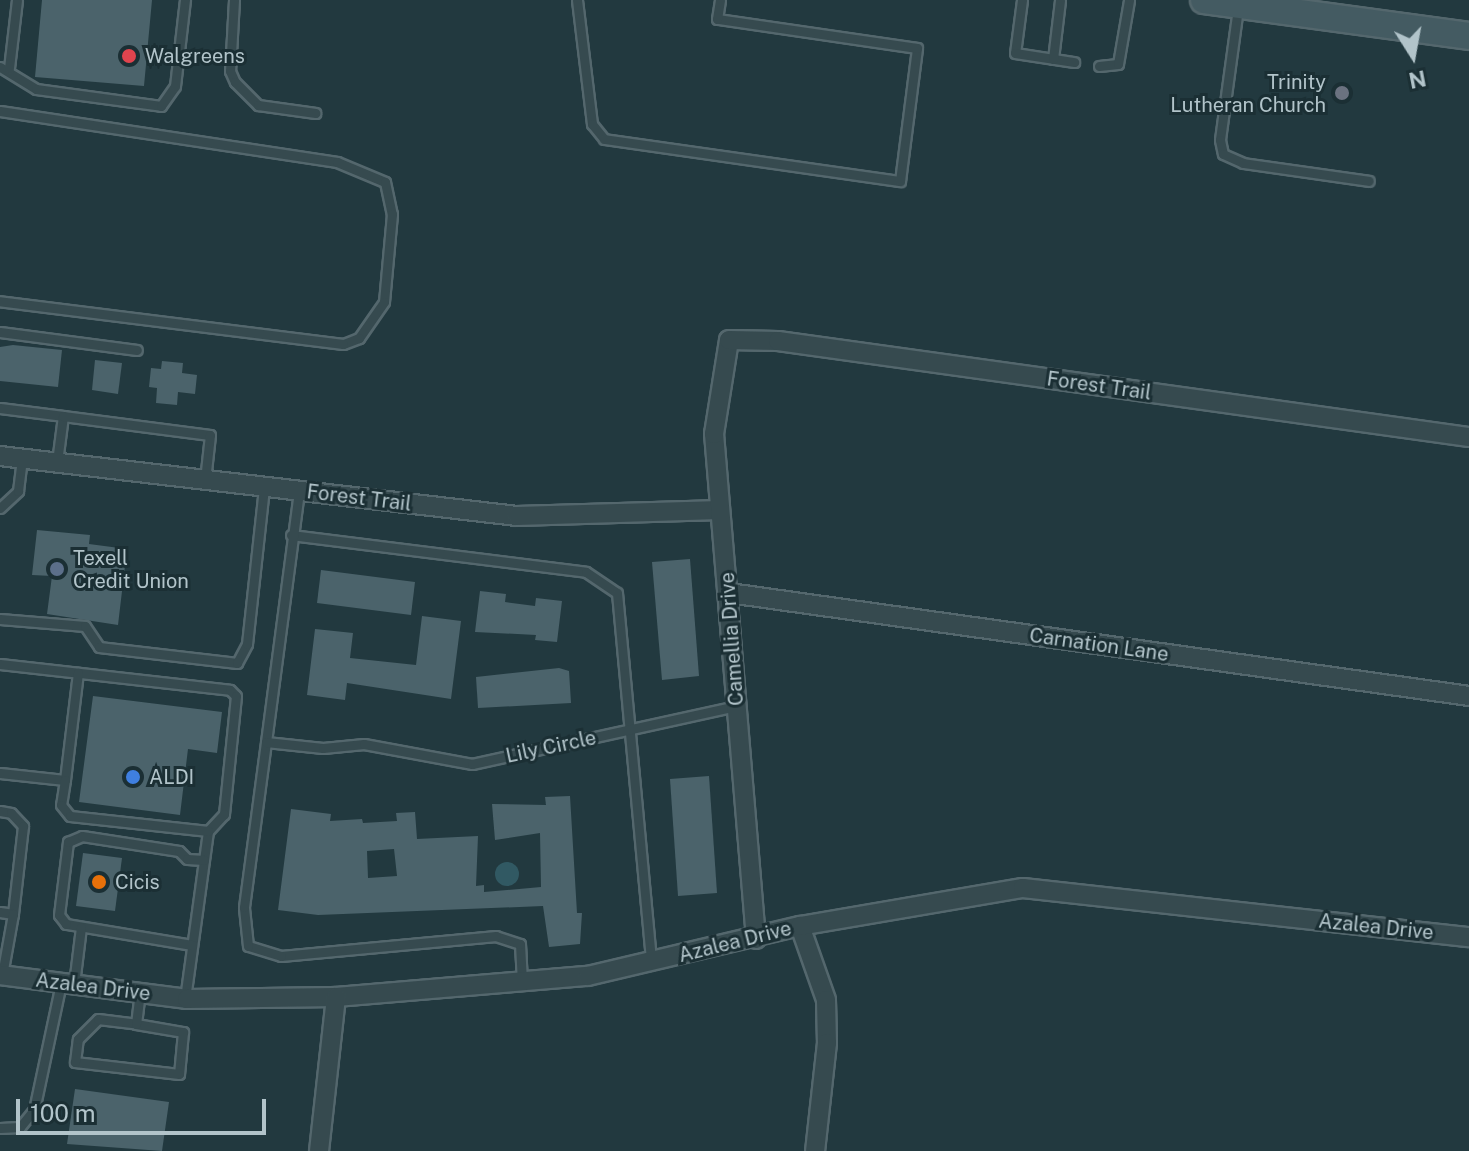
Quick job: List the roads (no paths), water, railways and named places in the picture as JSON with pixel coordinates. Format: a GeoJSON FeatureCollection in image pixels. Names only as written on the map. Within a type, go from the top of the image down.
{"type":"FeatureCollection","features":[{"type":"Feature","properties":{"kind":"street"},"geometry":{"type":"LineString","coordinates":[[1204,0],[1238,5],[1318,8],[1469,36]]}},
{"type":"Feature","properties":{"kind":"street","name":"Forest Trail"},"geometry":{"type":"LineString","coordinates":[[729,340],[778,341],[1469,437]]}},
{"type":"Feature","properties":{"kind":"street","name":"Camellia Drive"},"geometry":{"type":"LineString","coordinates":[[729,340],[714,434],[756,939]]}},
{"type":"Feature","properties":{"kind":"street","name":"Forest Trail"},"geometry":{"type":"LineString","coordinates":[[0,456],[517,516],[720,510]]}},
{"type":"Feature","properties":{"kind":"street","name":"Carnation Lane"},"geometry":{"type":"LineString","coordinates":[[729,593],[1469,696]]}},
{"type":"Feature","properties":{"kind":"street","name":"Azalea Drive"},"geometry":{"type":"LineString","coordinates":[[1,975],[185,998],[336,997],[522,982],[588,976],[756,939],[800,926],[1023,888],[1469,937]]}},
{"type":"Feature","properties":{"kind":"street"},"geometry":{"type":"LineString","coordinates":[[800,926],[826,1000],[827,1043],[815,1151]]}},
{"type":"Feature","properties":{"kind":"street"},"geometry":{"type":"LineString","coordinates":[[319,1151],[336,997]]}},
{"type":"Feature","properties":{"kind":"lane"},"geometry":{"type":"LineString","coordinates":[[17,0],[4,68],[36,89],[161,106],[175,86],[185,0]]}},
{"type":"Feature","properties":{"kind":"lane"},"geometry":{"type":"LineString","coordinates":[[234,0],[230,71],[235,82],[258,105],[315,113]]}},
{"type":"Feature","properties":{"kind":"lane"},"geometry":{"type":"LineString","coordinates":[[577,0],[592,124],[604,139],[900,181],[917,48],[717,19],[720,1]]}},
{"type":"Feature","properties":{"kind":"lane"},"geometry":{"type":"LineString","coordinates":[[1022,0],[1015,53],[1074,62]]}},
{"type":"Feature","properties":{"kind":"lane"},"geometry":{"type":"LineString","coordinates":[[1053,59],[1060,0]]}},
{"type":"Feature","properties":{"kind":"lane"},"geometry":{"type":"LineString","coordinates":[[1099,66],[1118,64],[1129,0]]}},
{"type":"Feature","properties":{"kind":"lane"},"geometry":{"type":"LineString","coordinates":[[1238,5],[1220,140],[1223,154],[1243,163],[1369,181]]}},
{"type":"Feature","properties":{"kind":"lane"},"geometry":{"type":"LineString","coordinates":[[0,111],[364,169],[385,182],[392,224],[384,302],[359,338],[343,344],[0,301]]}},
{"type":"Feature","properties":{"kind":"lane"},"geometry":{"type":"LineString","coordinates":[[0,332],[137,350]]}},
{"type":"Feature","properties":{"kind":"lane"},"geometry":{"type":"LineString","coordinates":[[0,408],[210,435],[205,480]]}},
{"type":"Feature","properties":{"kind":"lane"},"geometry":{"type":"LineString","coordinates":[[57,463],[63,416]]}},
{"type":"Feature","properties":{"kind":"lane"},"geometry":{"type":"LineString","coordinates":[[0,508],[18,491],[22,458]]}},
{"type":"Feature","properties":{"kind":"lane"},"geometry":{"type":"LineString","coordinates":[[0,619],[85,626],[99,647],[237,663],[247,644],[264,487]]}},
{"type":"Feature","properties":{"kind":"lane"},"geometry":{"type":"LineString","coordinates":[[299,491],[244,907],[248,946],[281,956],[496,936],[520,944],[522,982]]}},
{"type":"Feature","properties":{"kind":"lane"},"geometry":{"type":"LineString","coordinates":[[291,535],[586,572],[617,593],[651,962]]}},
{"type":"Feature","properties":{"kind":"lane"},"geometry":{"type":"LineString","coordinates":[[0,664],[230,690],[236,696],[224,814],[208,831],[185,998]]}},
{"type":"Feature","properties":{"kind":"lane"},"geometry":{"type":"LineString","coordinates":[[78,673],[61,805],[70,816],[208,831]]}},
{"type":"Feature","properties":{"kind":"lane","name":"Lily Circle"},"geometry":{"type":"LineString","coordinates":[[266,742],[323,748],[364,744],[472,764],[736,706]]}},
{"type":"Feature","properties":{"kind":"lane"},"geometry":{"type":"LineString","coordinates":[[0,773],[65,780]]}},
{"type":"Feature","properties":{"kind":"lane"},"geometry":{"type":"LineString","coordinates":[[0,811],[11,813],[23,826],[13,914],[1,975]]}},
{"type":"Feature","properties":{"kind":"lane"},"geometry":{"type":"LineString","coordinates":[[192,945],[66,924],[59,915],[71,838],[179,851],[187,859],[204,860]]}},
{"type":"Feature","properties":{"kind":"lane"},"geometry":{"type":"LineString","coordinates":[[0,912],[13,914]]}},
{"type":"Feature","properties":{"kind":"lane"},"geometry":{"type":"LineString","coordinates":[[0,1128],[20,1127],[34,1110],[81,927]]}},
{"type":"Feature","properties":{"kind":"lane"},"geometry":{"type":"LineString","coordinates":[[136,1024],[140,993]]}},
{"type":"Feature","properties":{"kind":"lane"},"geometry":{"type":"LineString","coordinates":[[98,1019],[136,1024],[183,1032],[179,1074],[75,1062],[78,1039],[98,1019]]}},
{"type":"Feature","properties":{"kind":"water"},"geometry":{"type":"Polygon","coordinates":[[[507,862],[516,865],[519,874],[516,883],[507,886],[498,883],[495,874],[498,865],[507,862]]]}},
{"type":"Feature","properties":{"kind":"place","name":"Walgreens"},"geometry":{"type":"Point","coordinates":[129,56]}},
{"type":"Feature","properties":{"kind":"place","name":"Trinity Lutheran Church"},"geometry":{"type":"Point","coordinates":[1342,93]}},
{"type":"Feature","properties":{"kind":"place","name":"Texell Credit Union"},"geometry":{"type":"Point","coordinates":[57,569]}},
{"type":"Feature","properties":{"kind":"place","name":"ALDI"},"geometry":{"type":"Point","coordinates":[133,777]}},
{"type":"Feature","properties":{"kind":"place","name":"Cicis"},"geometry":{"type":"Point","coordinates":[99,882]}}]}
